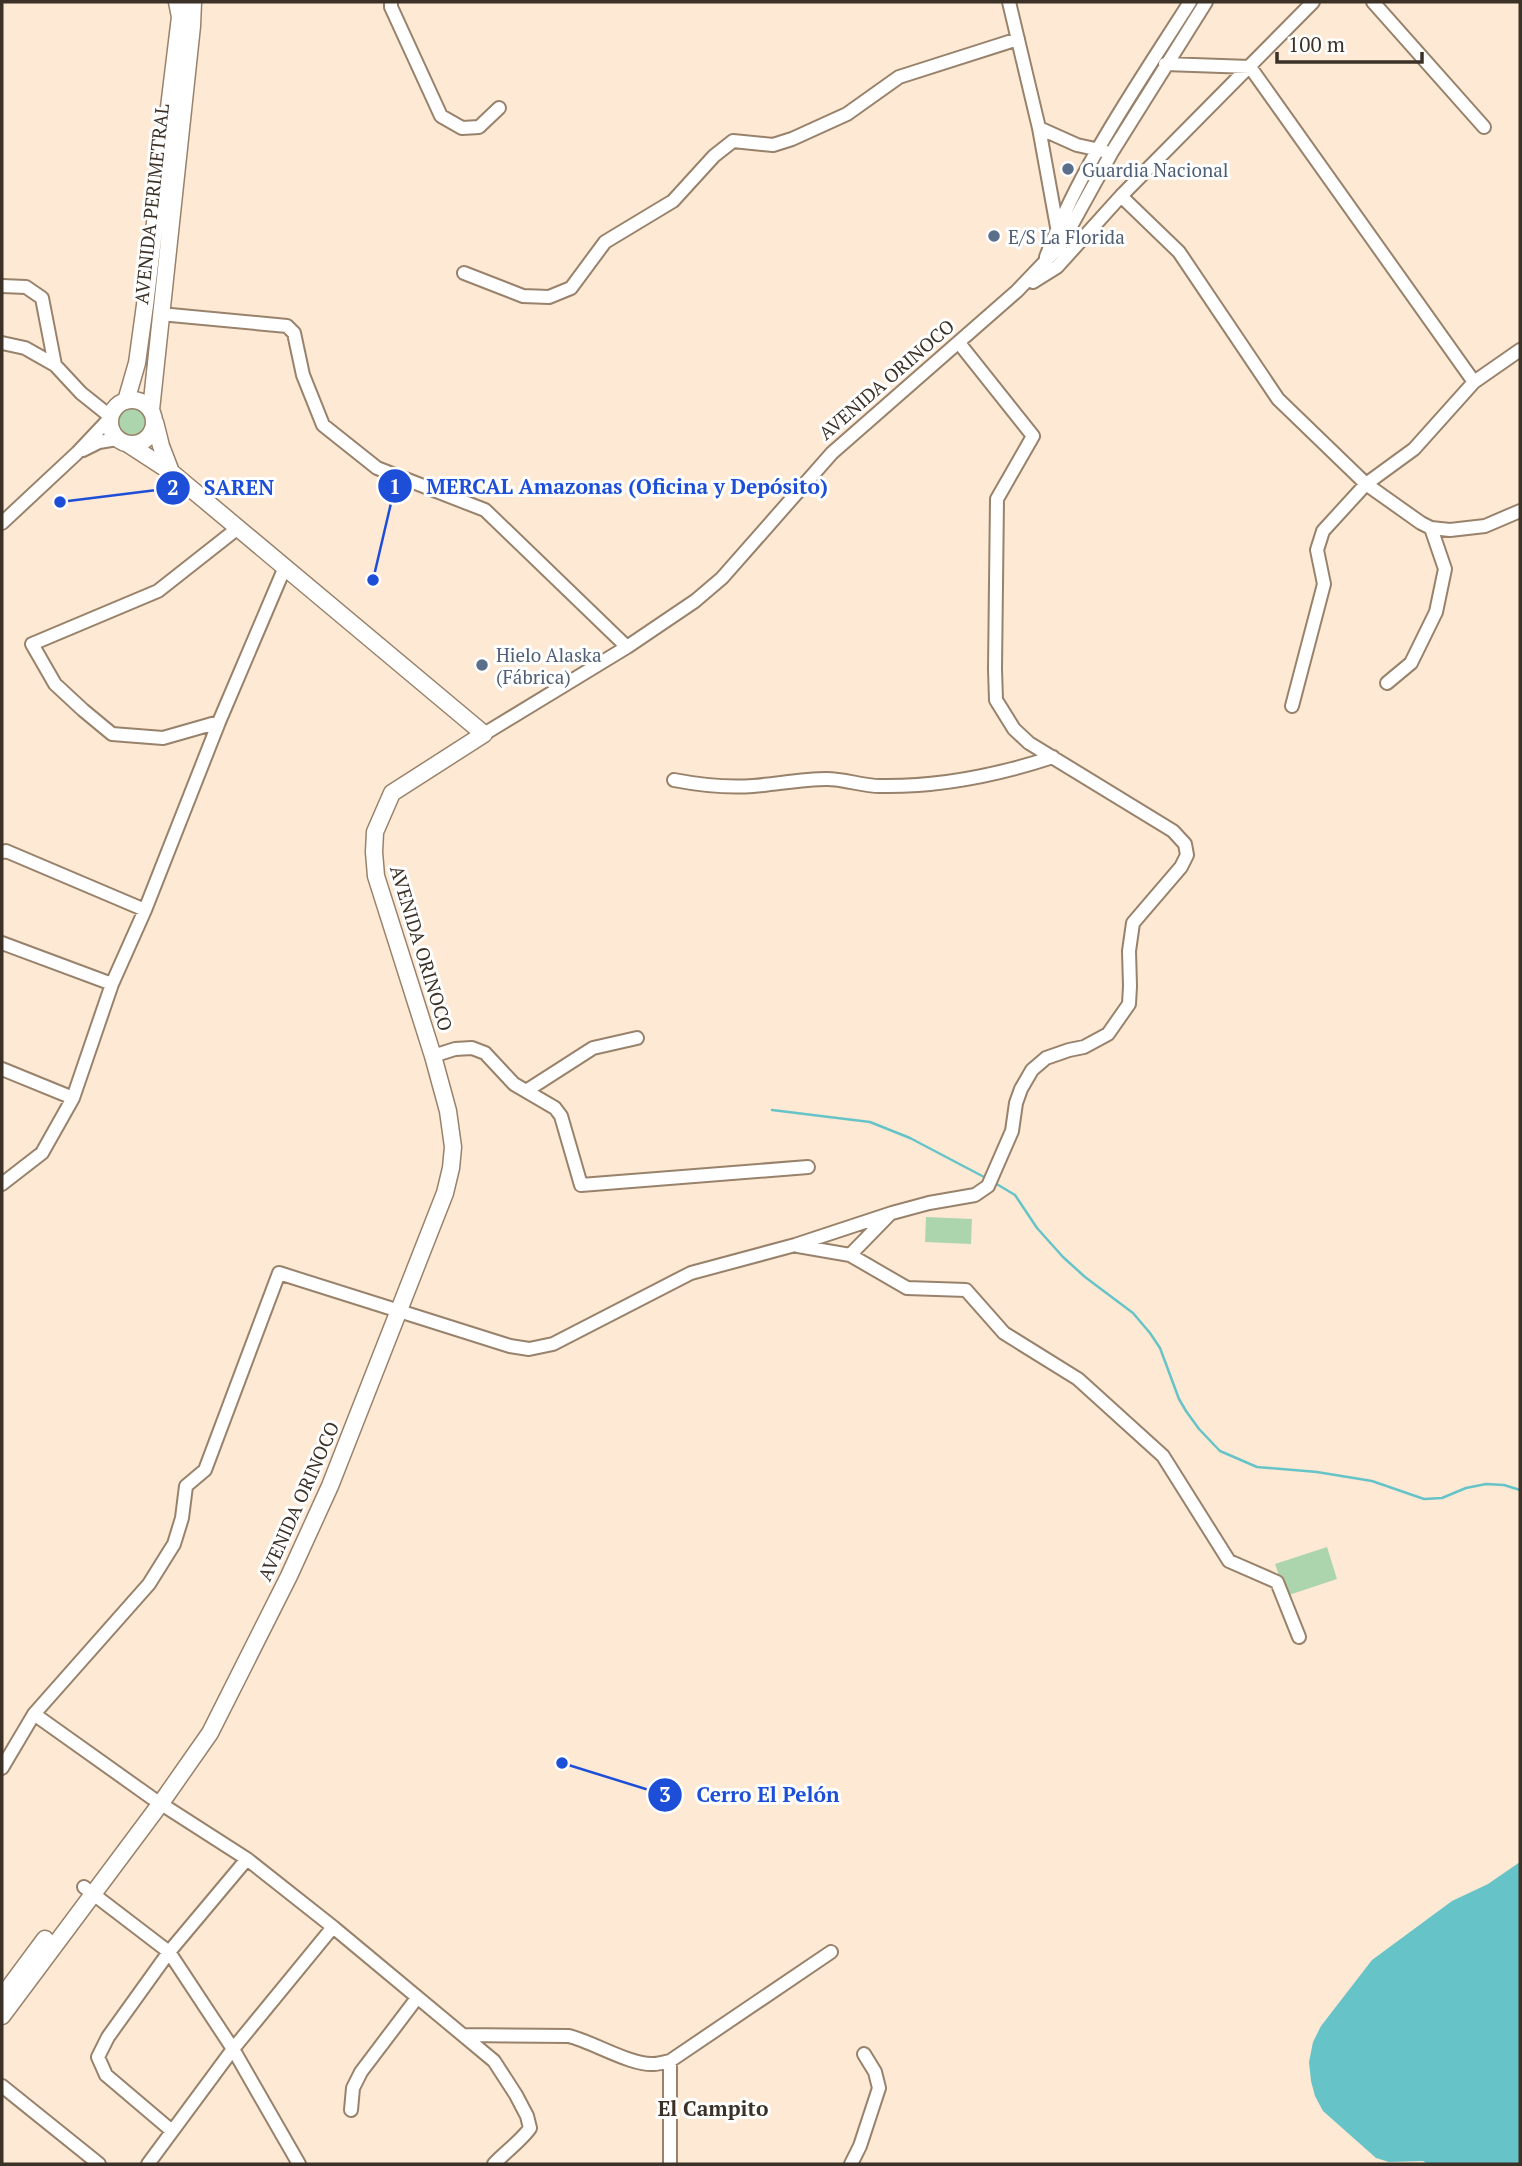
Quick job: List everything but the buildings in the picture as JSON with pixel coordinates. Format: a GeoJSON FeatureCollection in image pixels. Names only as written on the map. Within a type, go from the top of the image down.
{"type":"FeatureCollection","features":[{"type":"Feature","properties":{"kind":"main road","name":"AVENIDA PERIMETRAL"},"geometry":{"type":"LineString","coordinates":[[126,401],[137,363],[147,291],[180,16],[177,2]]}},
{"type":"Feature","properties":{"kind":"main road","name":"AVENIDA PERIMETRAL"},"geometry":{"type":"LineString","coordinates":[[152,414],[193,2]]}},
{"type":"Feature","properties":{"kind":"main road"},"geometry":{"type":"LineString","coordinates":[[172,472],[152,414],[144,404],[136,400],[126,401],[116,407],[111,417],[111,429],[123,441],[172,472],[484,734]]}},
{"type":"Feature","properties":{"kind":"main road"},"geometry":{"type":"LineString","coordinates":[[123,441],[136,444],[148,438],[152,432],[152,414]]}},
{"type":"Feature","properties":{"kind":"main road","name":"AVENIDA ORINOCO"},"geometry":{"type":"LineString","coordinates":[[2,1997],[210,1733],[289,1576],[330,1486],[445,1193],[453,1147],[447,1111],[433,1056],[376,876],[373,852],[375,832],[392,793],[484,734]]}},
{"type":"Feature","properties":{"kind":"main road","name":"AVENIDA ORINOCO"},"geometry":{"type":"LineString","coordinates":[[2,2016],[88,1890]]}},
{"type":"Feature","properties":{"kind":"street"},"geometry":{"type":"LineString","coordinates":[[391,2],[441,116],[462,128],[479,127],[499,108]]}},
{"type":"Feature","properties":{"kind":"street"},"geometry":{"type":"LineString","coordinates":[[1009,2],[1039,128],[1060,246]]}},
{"type":"Feature","properties":{"kind":"street","name":"AVENIDA ORINOCO"},"geometry":{"type":"LineString","coordinates":[[1042,265],[1057,227],[1097,150],[1190,2]]}},
{"type":"Feature","properties":{"kind":"street","name":"AVENIDA ORINOCO"},"geometry":{"type":"LineString","coordinates":[[484,734],[627,647],[695,601],[722,578],[832,453],[1017,291],[1060,246],[1112,152],[1206,2]]}},
{"type":"Feature","properties":{"kind":"street"},"geometry":{"type":"LineString","coordinates":[[1017,291],[1057,267],[1122,196],[1312,2]]}},
{"type":"Feature","properties":{"kind":"street"},"geometry":{"type":"LineString","coordinates":[[1373,2],[1483,127]]}},
{"type":"Feature","properties":{"kind":"street"},"geometry":{"type":"LineString","coordinates":[[464,273],[523,296],[550,297],[571,288],[605,242],[673,201],[714,156],[733,141],[773,145],[792,139],[847,114],[899,78],[1018,39]]}},
{"type":"Feature","properties":{"kind":"street"},"geometry":{"type":"LineString","coordinates":[[1165,65],[1250,67]]}},
{"type":"Feature","properties":{"kind":"street"},"geometry":{"type":"LineString","coordinates":[[1250,67],[1474,382]]}},
{"type":"Feature","properties":{"kind":"street"},"geometry":{"type":"LineString","coordinates":[[1039,128],[1077,145],[1112,152]]}},
{"type":"Feature","properties":{"kind":"street"},"geometry":{"type":"LineString","coordinates":[[1122,196],[1179,252],[1278,399],[1366,484],[1431,528],[1450,530],[1485,526],[1520,511]]}},
{"type":"Feature","properties":{"kind":"street"},"geometry":{"type":"LineString","coordinates":[[2,286],[26,287],[42,298],[55,365]]}},
{"type":"Feature","properties":{"kind":"street"},"geometry":{"type":"LineString","coordinates":[[160,314],[287,326],[294,333],[303,375],[323,425],[377,468],[485,510],[627,647]]}},
{"type":"Feature","properties":{"kind":"street"},"geometry":{"type":"LineString","coordinates":[[2,342],[25,348],[55,365],[80,393],[111,417],[77,453],[2,523]]}},
{"type":"Feature","properties":{"kind":"street"},"geometry":{"type":"LineString","coordinates":[[2,1768],[34,1714],[149,1584],[174,1544],[182,1518],[186,1486],[205,1470],[279,1273],[510,1346],[529,1349],[553,1344],[691,1273],[795,1245],[892,1213],[975,1195],[988,1186],[1012,1131],[1021,1088],[1032,1070],[1045,1058],[1084,1047],[1108,1034],[1119,1020],[1129,1004],[1129,951],[1133,923],[1181,867],[1187,855],[1185,844],[1173,831],[1030,743],[1014,729],[996,700],[998,499],[1032,436],[959,344]]}},
{"type":"Feature","properties":{"kind":"street"},"geometry":{"type":"LineString","coordinates":[[1292,706],[1324,584],[1317,550],[1323,531],[1366,484],[1414,449],[1474,382],[1520,350]]}},
{"type":"Feature","properties":{"kind":"street"},"geometry":{"type":"LineString","coordinates":[[77,453],[99,443],[123,441]]}},
{"type":"Feature","properties":{"kind":"street"},"geometry":{"type":"LineString","coordinates":[[219,722],[163,738],[112,734],[55,684],[32,644],[158,591],[238,528]]}},
{"type":"Feature","properties":{"kind":"street"},"geometry":{"type":"LineString","coordinates":[[1387,683],[1410,663],[1436,612],[1445,569],[1431,528]]}},
{"type":"Feature","properties":{"kind":"street"},"geometry":{"type":"LineString","coordinates":[[2,1184],[42,1153],[73,1098],[112,984],[145,910],[219,722],[285,567]]}},
{"type":"Feature","properties":{"kind":"street"},"geometry":{"type":"LineString","coordinates":[[674,780],[704,786],[754,786],[790,780],[830,779],[876,786],[921,785],[1019,768],[1053,757]]}},
{"type":"Feature","properties":{"kind":"street"},"geometry":{"type":"LineString","coordinates":[[3,850],[145,910]]}},
{"type":"Feature","properties":{"kind":"street"},"geometry":{"type":"LineString","coordinates":[[2,943],[112,984]]}},
{"type":"Feature","properties":{"kind":"street"},"geometry":{"type":"LineString","coordinates":[[526,1091],[593,1048],[638,1038]]}},
{"type":"Feature","properties":{"kind":"street"},"geometry":{"type":"LineString","coordinates":[[433,1056],[455,1049],[472,1048],[485,1053],[514,1084],[555,1108],[561,1116],[581,1185],[808,1167]]}},
{"type":"Feature","properties":{"kind":"street"},"geometry":{"type":"LineString","coordinates":[[2,1069],[73,1098]]}},
{"type":"Feature","properties":{"kind":"street"},"geometry":{"type":"LineString","coordinates":[[850,1255],[892,1213]]}},
{"type":"Feature","properties":{"kind":"street"},"geometry":{"type":"LineString","coordinates":[[795,1245],[850,1255],[908,1288],[966,1290],[1004,1333],[1078,1379],[1163,1455],[1229,1561],[1277,1582],[1299,1637]]}},
{"type":"Feature","properties":{"kind":"street"},"geometry":{"type":"LineString","coordinates":[[34,1714],[156,1800],[247,1859],[494,2061],[527,2116],[530,2128],[524,2137],[513,2144],[494,2164]]}},
{"type":"Feature","properties":{"kind":"street"},"geometry":{"type":"LineString","coordinates":[[172,2131],[106,2075],[98,2057],[108,2037],[169,1952],[247,1859]]}},
{"type":"Feature","properties":{"kind":"street"},"geometry":{"type":"LineString","coordinates":[[88,1890],[169,1952],[233,2049],[299,2164]]}},
{"type":"Feature","properties":{"kind":"street"},"geometry":{"type":"LineString","coordinates":[[148,2164],[233,2049],[333,1927]]}},
{"type":"Feature","properties":{"kind":"street"},"geometry":{"type":"LineString","coordinates":[[463,2035],[569,2036],[652,2064],[670,2060],[831,1952]]}},
{"type":"Feature","properties":{"kind":"street"},"geometry":{"type":"LineString","coordinates":[[351,2110],[353,2088],[361,2072],[418,1998]]}},
{"type":"Feature","properties":{"kind":"street"},"geometry":{"type":"LineString","coordinates":[[851,2164],[860,2146],[879,2088],[875,2072],[863,2054]]}},
{"type":"Feature","properties":{"kind":"street"},"geometry":{"type":"LineString","coordinates":[[670,2060],[670,2164]]}},
{"type":"Feature","properties":{"kind":"street"},"geometry":{"type":"LineString","coordinates":[[2,2086],[99,2164]]}},
{"type":"Feature","properties":{"kind":"green space"},"geometry":{"type":"Polygon","coordinates":[[[131,406],[143,411],[148,423],[143,435],[131,440],[119,435],[114,423],[119,411],[131,406]]]}},
{"type":"Feature","properties":{"kind":"green space"},"geometry":{"type":"Polygon","coordinates":[[[926,1217],[972,1219],[971,1244],[925,1242],[926,1217]]]}},
{"type":"Feature","properties":{"kind":"green space"},"geometry":{"type":"Polygon","coordinates":[[[1327,1547],[1337,1579],[1286,1596],[1275,1564],[1327,1547]]]}},
{"type":"Feature","properties":{"kind":"water"},"geometry":{"type":"Polygon","coordinates":[[[1520,1862],[1520,2164],[1428,2164],[1423,2161],[1389,2162],[1376,2158],[1323,2111],[1311,2081],[1309,2062],[1313,2042],[1321,2026],[1372,1960],[1452,1901],[1488,1884],[1520,1862]]]}},
{"type":"Feature","properties":{"kind":"waterway"},"geometry":{"type":"LineString","coordinates":[[772,1110],[870,1122],[910,1138],[986,1178]]}},
{"type":"Feature","properties":{"kind":"waterway"},"geometry":{"type":"LineString","coordinates":[[995,1183],[1015,1195],[1037,1228],[1063,1257],[1133,1313],[1150,1333],[1160,1348],[1186,1411],[1220,1451],[1257,1467],[1317,1472],[1372,1481],[1424,1499],[1442,1498],[1466,1488],[1486,1484],[1504,1485],[1520,1490]]}},
{"type":"Feature","properties":{"kind":"place","name":"Guardia Nacional"},"geometry":{"type":"Point","coordinates":[1068,169]}},
{"type":"Feature","properties":{"kind":"place","name":"E/S La Florida"},"geometry":{"type":"Point","coordinates":[994,236]}},
{"type":"Feature","properties":{"kind":"place","name":"SAREN"},"geometry":{"type":"Point","coordinates":[60,502]}},
{"type":"Feature","properties":{"kind":"place","name":"MERCAL Amazonas (Oficina y Depósito)"},"geometry":{"type":"Point","coordinates":[373,580]}},
{"type":"Feature","properties":{"kind":"place","name":"Hielo Alaska (Fábrica)"},"geometry":{"type":"Point","coordinates":[482,665]}},
{"type":"Feature","properties":{"kind":"place","name":"Cerro El Pelón"},"geometry":{"type":"Point","coordinates":[562,1763]}},
{"type":"Feature","properties":{"kind":"district","name":"El Campito"},"geometry":{"type":"Point","coordinates":[713,2108]}}]}
